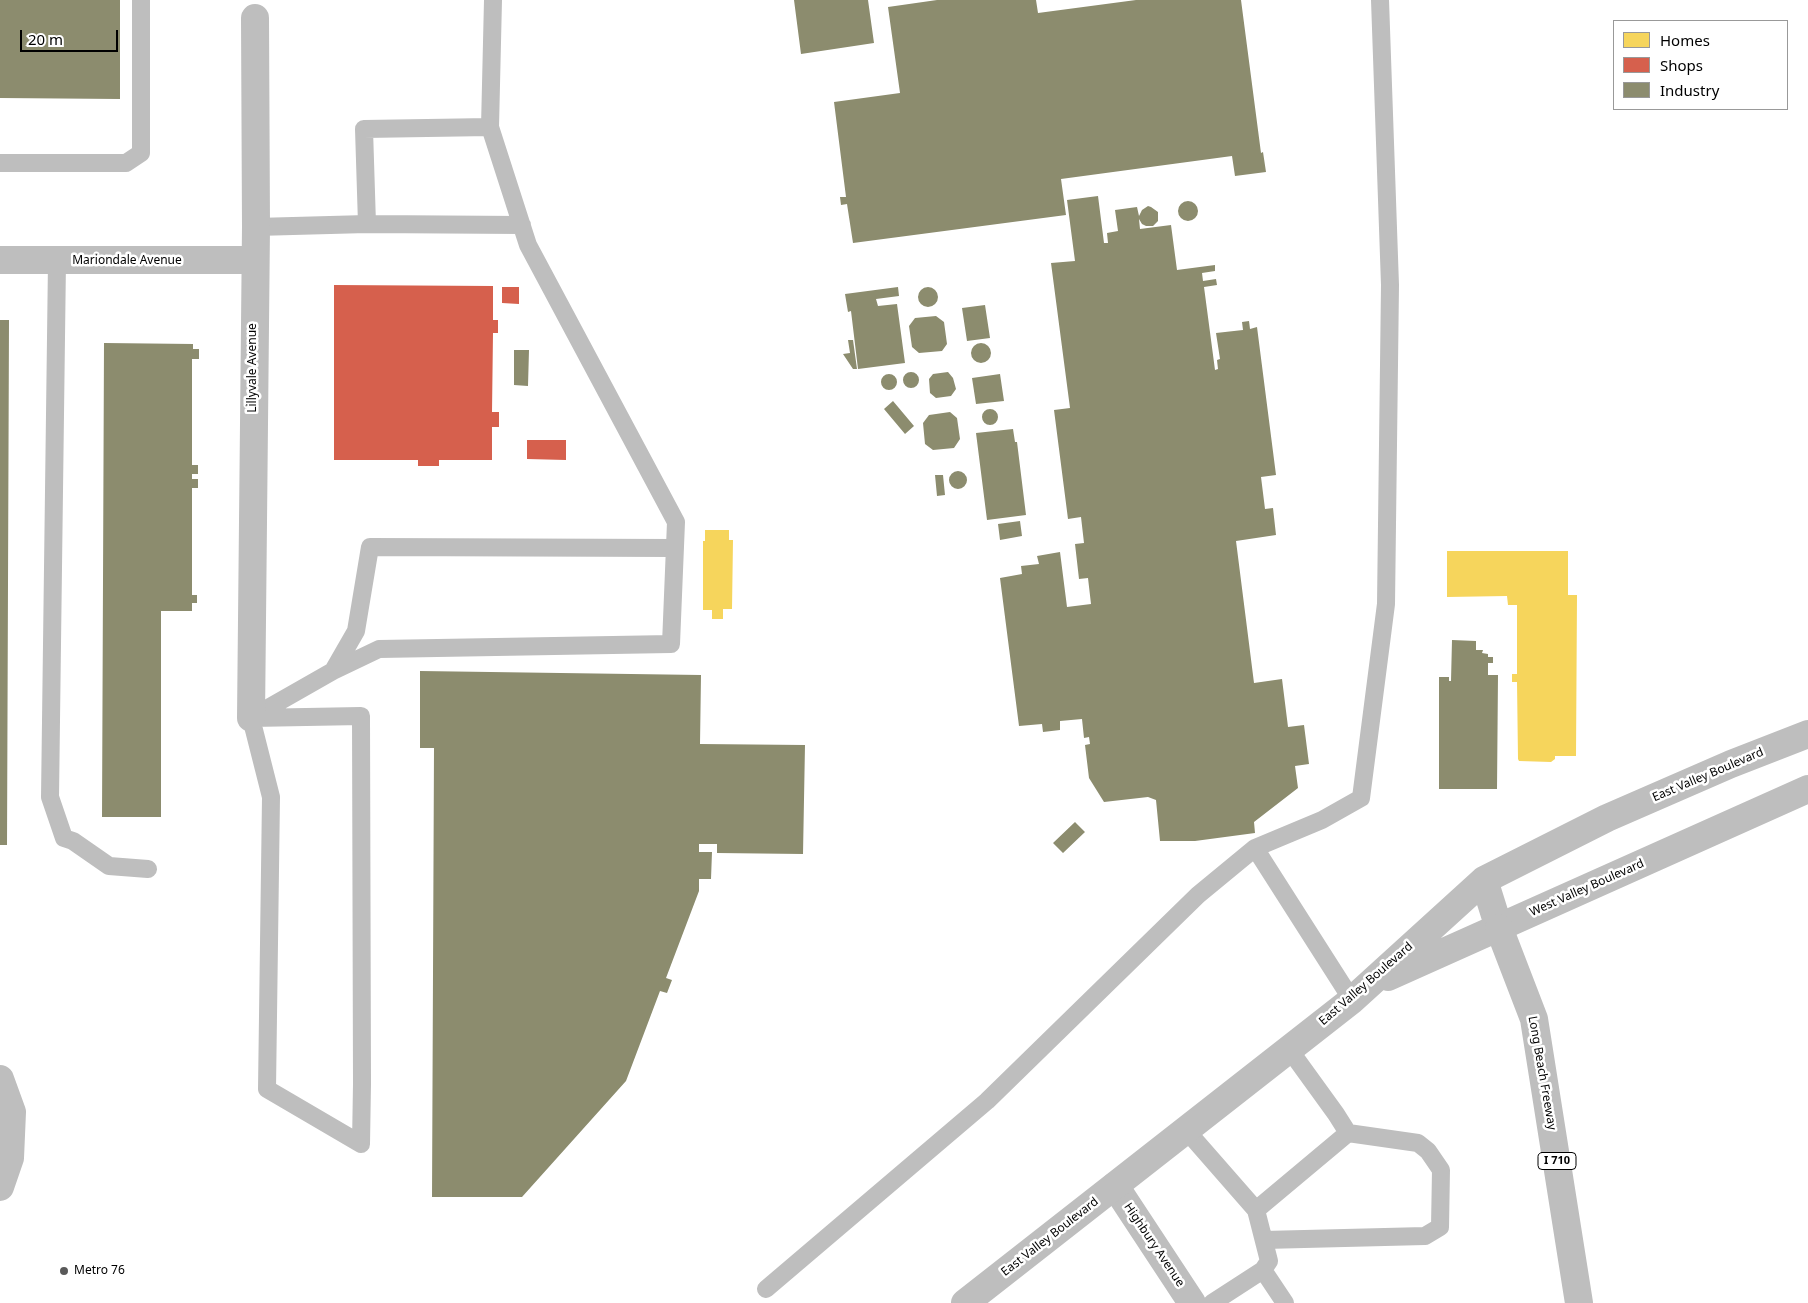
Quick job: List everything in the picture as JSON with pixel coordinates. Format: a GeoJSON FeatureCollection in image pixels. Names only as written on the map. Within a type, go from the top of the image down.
{"type":"FeatureCollection","features":[{"type":"Feature","properties":{"kind":"main road","name":"Lillyvale Avenue"},"geometry":{"type":"LineString","coordinates":[[251,718],[254,260],[256,227],[255,18]]}},
{"type":"Feature","properties":{"kind":"main road","name":"Mariondale Avenue"},"geometry":{"type":"LineString","coordinates":[[0,260],[254,260]]}},
{"type":"Feature","properties":{"kind":"main road","name":"East Valley Boulevard"},"geometry":{"type":"LineString","coordinates":[[965,1303],[1359,993],[1484,880],[1607,818],[1731,764],[1808,734]]}},
{"type":"Feature","properties":{"kind":"main road","name":"West Valley Boulevard"},"geometry":{"type":"LineString","coordinates":[[1359,993],[1808,789]]}},
{"type":"Feature","properties":{"kind":"main road","name":"Long Beach Freeway"},"geometry":{"type":"LineString","coordinates":[[1484,880],[1499,928],[1534,1019],[1579,1303]]}},
{"type":"Feature","properties":{"kind":"main road"},"geometry":{"type":"LineString","coordinates":[[0,1079],[12,1112],[10,1158],[0,1187]]}},
{"type":"Feature","properties":{"kind":"main road","name":"Highbury Avenue"},"geometry":{"type":"LineString","coordinates":[[1115,1186],[1192,1303]]}},
{"type":"Feature","properties":{"kind":"lane"},"geometry":{"type":"LineString","coordinates":[[0,163],[126,163],[140,152],[141,0]]}},
{"type":"Feature","properties":{"kind":"lane"},"geometry":{"type":"LineString","coordinates":[[251,718],[333,671],[379,649],[671,644],[676,522],[528,245],[490,127],[493,0]]}},
{"type":"Feature","properties":{"kind":"lane"},"geometry":{"type":"LineString","coordinates":[[766,1289],[987,1101],[1198,895],[1255,848],[1322,820],[1361,798],[1386,604],[1390,286],[1380,0]]}},
{"type":"Feature","properties":{"kind":"lane"},"geometry":{"type":"LineString","coordinates":[[367,224],[364,129],[490,127]]}},
{"type":"Feature","properties":{"kind":"lane"},"geometry":{"type":"LineString","coordinates":[[256,227],[367,224],[522,225]]}},
{"type":"Feature","properties":{"kind":"lane"},"geometry":{"type":"LineString","coordinates":[[57,261],[50,797],[64,838],[109,866],[148,869]]}},
{"type":"Feature","properties":{"kind":"lane"},"geometry":{"type":"LineString","coordinates":[[333,671],[356,631],[370,546],[675,548]]}},
{"type":"Feature","properties":{"kind":"lane"},"geometry":{"type":"LineString","coordinates":[[361,716],[361,1144],[267,1089],[271,797],[251,718],[361,716]]}},
{"type":"Feature","properties":{"kind":"lane"},"geometry":{"type":"LineString","coordinates":[[1255,848],[1359,993]]}},
{"type":"Feature","properties":{"kind":"lane"},"geometry":{"type":"LineString","coordinates":[[1289,1049],[1348,1133]]}},
{"type":"Feature","properties":{"kind":"lane"},"geometry":{"type":"LineString","coordinates":[[1186,1130],[1256,1210],[1269,1261],[1263,1270],[1212,1303]]}},
{"type":"Feature","properties":{"kind":"lane"},"geometry":{"type":"LineString","coordinates":[[1256,1210],[1348,1133],[1418,1143],[1428,1152],[1441,1170],[1440,1227],[1425,1236],[1264,1240]]}},
{"type":"Feature","properties":{"kind":"lane"},"geometry":{"type":"LineString","coordinates":[[1263,1270],[1285,1303]]}},
{"type":"Feature","properties":{"kind":"building: Homes"},"geometry":{"type":"Polygon","coordinates":[[[705,530],[729,530],[729,540],[733,540],[732,609],[723,609],[723,619],[712,619],[712,610],[703,610],[703,541],[705,541],[705,530]]]}},
{"type":"Feature","properties":{"kind":"building: Homes"},"geometry":{"type":"Polygon","coordinates":[[[1447,551],[1568,551],[1568,595],[1577,595],[1576,756],[1555,756],[1555,759],[1551,762],[1519,761],[1517,682],[1512,682],[1512,674],[1517,674],[1517,605],[1508,605],[1507,596],[1447,597],[1447,551]]]}},
{"type":"Feature","properties":{"kind":"building: Shops"},"geometry":{"type":"Polygon","coordinates":[[[334,285],[493,286],[493,320],[498,320],[498,333],[493,333],[492,412],[499,412],[499,427],[492,427],[492,460],[439,460],[439,466],[418,466],[418,460],[334,460],[334,285]]]}},
{"type":"Feature","properties":{"kind":"building: Shops"},"geometry":{"type":"Polygon","coordinates":[[[502,287],[519,287],[519,304],[502,303],[502,287]]]}},
{"type":"Feature","properties":{"kind":"building: Shops"},"geometry":{"type":"Polygon","coordinates":[[[527,440],[566,440],[566,460],[527,459],[527,440]]]}},
{"type":"Feature","properties":{"kind":"building: Industry"},"geometry":{"type":"Polygon","coordinates":[[[0,0],[120,0],[120,99],[0,98],[0,0]]]}},
{"type":"Feature","properties":{"kind":"building: Industry"},"geometry":{"type":"Polygon","coordinates":[[[794,0],[868,0],[874,43],[801,54],[794,0]]]}},
{"type":"Feature","properties":{"kind":"building: Industry"},"geometry":{"type":"Polygon","coordinates":[[[937,0],[1036,0],[1038,13],[1136,0],[1241,0],[1261,153],[1263,152],[1266,172],[1235,176],[1232,156],[1061,179],[1066,215],[853,243],[847,204],[841,205],[840,197],[846,197],[834,102],[900,93],[888,7],[937,0]]]}},
{"type":"Feature","properties":{"kind":"building: Industry"},"geometry":{"type":"Polygon","coordinates":[[[1098,196],[1104,243],[1108,243],[1107,233],[1118,231],[1115,210],[1137,207],[1139,216],[1142,210],[1148,206],[1158,212],[1158,221],[1153,226],[1146,226],[1139,219],[1140,229],[1171,225],[1177,270],[1215,265],[1215,271],[1202,273],[1203,281],[1216,279],[1217,285],[1204,287],[1215,370],[1218,369],[1217,360],[1220,359],[1216,333],[1243,330],[1242,322],[1249,321],[1250,329],[1257,327],[1276,475],[1261,477],[1265,509],[1273,508],[1276,535],[1236,541],[1254,683],[1282,679],[1288,727],[1304,725],[1309,764],[1295,766],[1298,788],[1254,822],[1255,833],[1195,841],[1160,841],[1156,800],[1148,797],[1104,802],[1089,778],[1085,745],[1090,744],[1089,737],[1084,738],[1082,719],[1060,721],[1060,730],[1043,732],[1042,724],[1019,726],[1000,578],[1022,574],[1021,566],[1039,564],[1037,556],[1060,552],[1067,607],[1091,604],[1088,578],[1079,579],[1075,544],[1084,543],[1081,517],[1068,519],[1054,410],[1070,408],[1051,263],[1075,261],[1067,200],[1098,196]]]}},
{"type":"Feature","properties":{"kind":"building: Industry"},"geometry":{"type":"Polygon","coordinates":[[[1188,201],[1195,204],[1198,211],[1195,218],[1188,221],[1181,218],[1178,211],[1181,204],[1188,201]]]}},
{"type":"Feature","properties":{"kind":"building: Industry"},"geometry":{"type":"Polygon","coordinates":[[[898,287],[899,296],[876,299],[878,306],[897,304],[905,363],[858,369],[851,311],[848,312],[845,294],[898,287]]]}},
{"type":"Feature","properties":{"kind":"building: Industry"},"geometry":{"type":"Polygon","coordinates":[[[928,287],[935,290],[938,297],[935,304],[928,307],[921,304],[918,297],[921,290],[928,287]]]}},
{"type":"Feature","properties":{"kind":"building: Industry"},"geometry":{"type":"Polygon","coordinates":[[[985,305],[990,338],[967,341],[962,308],[985,305]]]}},
{"type":"Feature","properties":{"kind":"building: Industry"},"geometry":{"type":"Polygon","coordinates":[[[936,316],[944,322],[947,344],[942,351],[919,353],[912,347],[909,326],[915,318],[936,316]]]}},
{"type":"Feature","properties":{"kind":"building: Industry"},"geometry":{"type":"Polygon","coordinates":[[[0,320],[9,320],[7,845],[0,845],[0,320]]]}},
{"type":"Feature","properties":{"kind":"building: Industry"},"geometry":{"type":"Polygon","coordinates":[[[848,340],[853,340],[857,369],[853,369],[843,354],[850,353],[848,340]]]}},
{"type":"Feature","properties":{"kind":"building: Industry"},"geometry":{"type":"Polygon","coordinates":[[[104,343],[193,344],[193,349],[199,349],[199,359],[192,359],[192,465],[198,465],[198,474],[192,474],[192,479],[198,479],[198,488],[192,488],[192,595],[197,595],[197,603],[192,603],[192,611],[161,611],[161,817],[102,817],[104,343]]]}},
{"type":"Feature","properties":{"kind":"building: Industry"},"geometry":{"type":"Polygon","coordinates":[[[981,343],[988,346],[991,353],[988,360],[981,363],[974,360],[971,353],[974,346],[981,343]]]}},
{"type":"Feature","properties":{"kind":"building: Industry"},"geometry":{"type":"Polygon","coordinates":[[[514,350],[529,350],[528,386],[514,385],[514,350]]]}},
{"type":"Feature","properties":{"kind":"building: Industry"},"geometry":{"type":"Polygon","coordinates":[[[911,372],[919,380],[911,388],[903,380],[911,372]]]}},
{"type":"Feature","properties":{"kind":"building: Industry"},"geometry":{"type":"Polygon","coordinates":[[[948,372],[953,378],[956,389],[951,396],[936,398],[930,393],[929,379],[933,374],[948,372]]]}},
{"type":"Feature","properties":{"kind":"building: Industry"},"geometry":{"type":"Polygon","coordinates":[[[889,374],[897,382],[889,390],[881,382],[889,374]]]}},
{"type":"Feature","properties":{"kind":"building: Industry"},"geometry":{"type":"Polygon","coordinates":[[[1000,374],[1004,401],[976,404],[972,378],[1000,374]]]}},
{"type":"Feature","properties":{"kind":"building: Industry"},"geometry":{"type":"Polygon","coordinates":[[[893,401],[914,426],[905,434],[884,409],[893,401]]]}},
{"type":"Feature","properties":{"kind":"building: Industry"},"geometry":{"type":"Polygon","coordinates":[[[987,409],[993,409],[998,414],[996,423],[987,425],[982,420],[982,414],[987,409]]]}},
{"type":"Feature","properties":{"kind":"building: Industry"},"geometry":{"type":"Polygon","coordinates":[[[950,412],[957,418],[960,439],[954,448],[933,450],[925,444],[923,423],[929,415],[950,412]]]}},
{"type":"Feature","properties":{"kind":"building: Industry"},"geometry":{"type":"Polygon","coordinates":[[[1013,429],[1015,442],[1017,442],[1026,515],[987,520],[976,433],[1013,429]]]}},
{"type":"Feature","properties":{"kind":"building: Industry"},"geometry":{"type":"Polygon","coordinates":[[[954,471],[962,471],[967,476],[965,487],[954,489],[949,484],[949,476],[954,471]]]}},
{"type":"Feature","properties":{"kind":"building: Industry"},"geometry":{"type":"Polygon","coordinates":[[[935,475],[943,475],[945,495],[937,496],[935,475]]]}},
{"type":"Feature","properties":{"kind":"building: Industry"},"geometry":{"type":"Polygon","coordinates":[[[1020,521],[1022,536],[1000,540],[998,524],[1020,521]]]}},
{"type":"Feature","properties":{"kind":"building: Industry"},"geometry":{"type":"Polygon","coordinates":[[[1452,640],[1476,641],[1476,650],[1483,650],[1482,653],[1488,654],[1488,657],[1493,657],[1493,663],[1488,663],[1488,675],[1498,675],[1497,789],[1439,789],[1439,677],[1449,677],[1449,681],[1451,681],[1452,640]]]}},
{"type":"Feature","properties":{"kind":"building: Industry"},"geometry":{"type":"Polygon","coordinates":[[[420,671],[701,675],[700,744],[805,745],[803,854],[717,853],[717,844],[699,844],[699,852],[712,852],[711,879],[699,879],[699,891],[666,978],[672,980],[667,993],[660,991],[626,1081],[522,1197],[432,1197],[434,748],[420,748],[420,671]]]}},
{"type":"Feature","properties":{"kind":"building: Industry"},"geometry":{"type":"Polygon","coordinates":[[[1075,822],[1085,832],[1063,853],[1053,843],[1075,822]]]}},
{"type":"Feature","properties":{"kind":"place","name":"Metro 76"},"geometry":{"type":"Point","coordinates":[64,1271]}}]}
